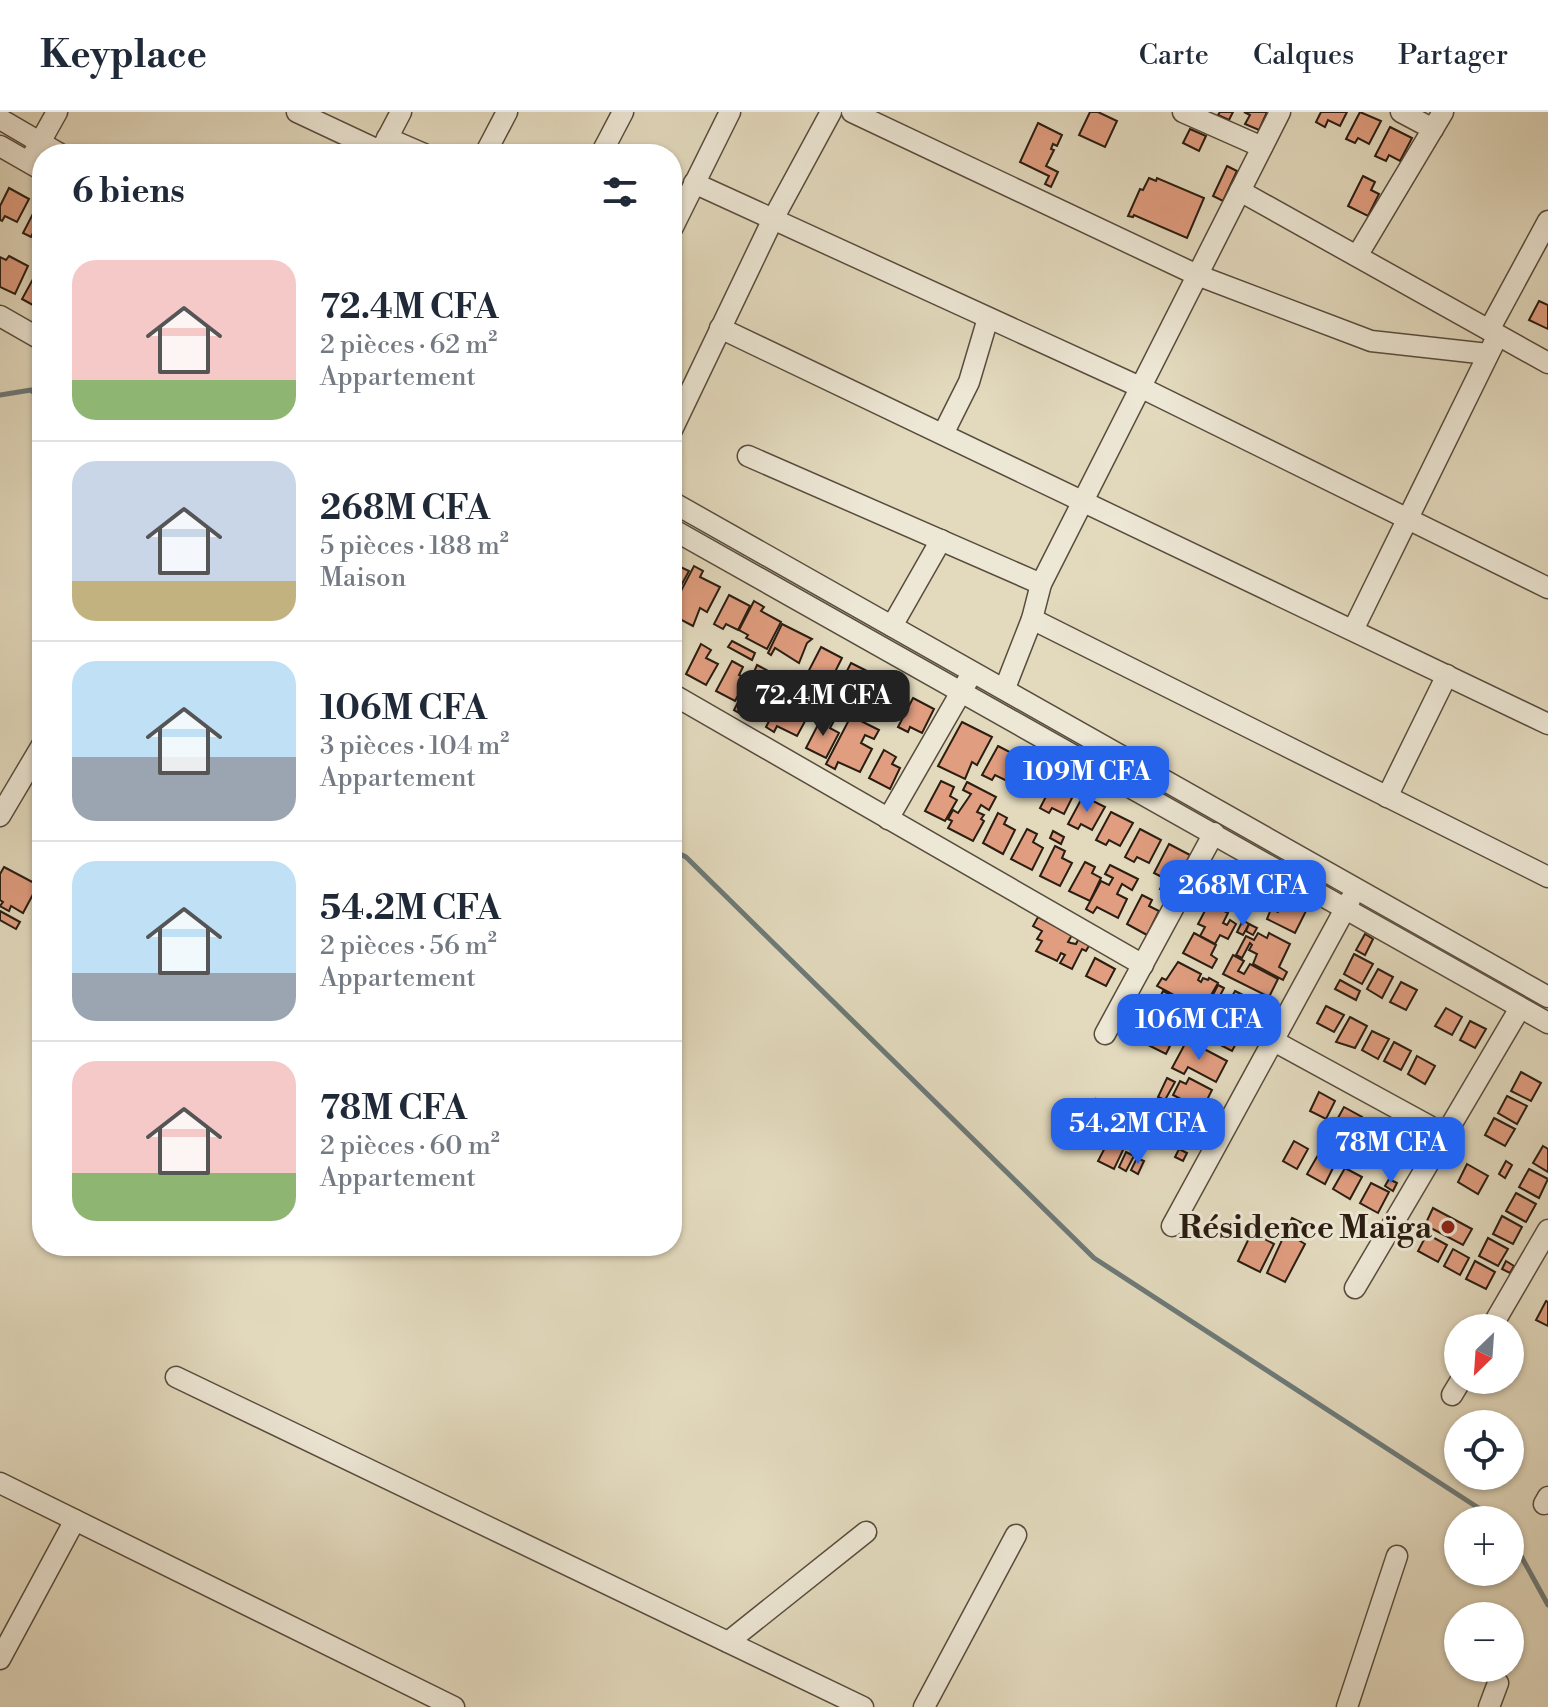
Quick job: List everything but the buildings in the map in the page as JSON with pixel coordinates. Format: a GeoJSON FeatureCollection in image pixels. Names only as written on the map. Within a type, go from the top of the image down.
{"type":"FeatureCollection","features":[{"type":"Feature","properties":{"kind":"street"},"geometry":{"type":"LineString","coordinates":[[40,144],[57,112]]}},
{"type":"Feature","properties":{"kind":"street"},"geometry":{"type":"LineString","coordinates":[[297,112],[373,144]]}},
{"type":"Feature","properties":{"kind":"street"},"geometry":{"type":"LineString","coordinates":[[384,144],[401,112]]}},
{"type":"Feature","properties":{"kind":"street"},"geometry":{"type":"LineString","coordinates":[[490,144],[507,112]]}},
{"type":"Feature","properties":{"kind":"street"},"geometry":{"type":"LineString","coordinates":[[606,144],[623,112]]}},
{"type":"Feature","properties":{"kind":"street"},"geometry":{"type":"LineString","coordinates":[[682,208],[730,112]]}},
{"type":"Feature","properties":{"kind":"street"},"geometry":{"type":"LineString","coordinates":[[682,409],[773,219],[831,112]]}},
{"type":"Feature","properties":{"kind":"street"},"geometry":{"type":"LineString","coordinates":[[852,112],[1197,275],[1371,341],[1488,354]]}},
{"type":"Feature","properties":{"kind":"street"},"geometry":{"type":"LineString","coordinates":[[1183,112],[1262,147]]}},
{"type":"Feature","properties":{"kind":"street"},"geometry":{"type":"LineString","coordinates":[[1005,688],[1032,619],[1041,584],[1280,112]]}},
{"type":"Feature","properties":{"kind":"street"},"geometry":{"type":"LineString","coordinates":[[1357,256],[1438,121],[1401,112]]}},
{"type":"Feature","properties":{"kind":"street"},"geometry":{"type":"LineString","coordinates":[[0,119],[45,144]]}},
{"type":"Feature","properties":{"kind":"street"},"geometry":{"type":"LineString","coordinates":[[0,146],[32,164]]}},
{"type":"Feature","properties":{"kind":"street"},"geometry":{"type":"LineString","coordinates":[[694,183],[1140,387],[1548,588]]}},
{"type":"Feature","properties":{"kind":"street"},"geometry":{"type":"LineString","coordinates":[[1240,191],[1548,363]]}},
{"type":"Feature","properties":{"kind":"street"},"geometry":{"type":"LineString","coordinates":[[1353,630],[1488,354],[1494,333],[1548,221]]}},
{"type":"Feature","properties":{"kind":"street"},"geometry":{"type":"LineString","coordinates":[[0,316],[32,334]]}},
{"type":"Feature","properties":{"kind":"street"},"geometry":{"type":"LineString","coordinates":[[943,434],[969,382],[988,318]]}},
{"type":"Feature","properties":{"kind":"street"},"geometry":{"type":"LineString","coordinates":[[720,328],[1548,724]]}},
{"type":"Feature","properties":{"kind":"street"},"geometry":{"type":"LineString","coordinates":[[748,456],[1041,584]]}},
{"type":"Feature","properties":{"kind":"street"},"geometry":{"type":"LineString","coordinates":[[682,508],[1548,997]]}},
{"type":"Feature","properties":{"kind":"street"},"geometry":{"type":"LineString","coordinates":[[682,535],[1548,1023]]}},
{"type":"Feature","properties":{"kind":"street"},"geometry":{"type":"LineString","coordinates":[[892,626],[941,540]]}},
{"type":"Feature","properties":{"kind":"street"},"geometry":{"type":"LineString","coordinates":[[1032,619],[1548,877]]}},
{"type":"Feature","properties":{"kind":"street"},"geometry":{"type":"LineString","coordinates":[[888,819],[973,672]]}},
{"type":"Feature","properties":{"kind":"street"},"geometry":{"type":"LineString","coordinates":[[1387,797],[1447,675]]}},
{"type":"Feature","properties":{"kind":"street"},"geometry":{"type":"LineString","coordinates":[[682,700],[1143,965]]}},
{"type":"Feature","properties":{"kind":"street"},"geometry":{"type":"LineString","coordinates":[[1,814],[32,762]]}},
{"type":"Feature","properties":{"kind":"street"},"geometry":{"type":"LineString","coordinates":[[1105,1034],[1214,833]]}},
{"type":"Feature","properties":{"kind":"street"},"geometry":{"type":"LineString","coordinates":[[1172,1226],[1357,889]]}},
{"type":"Feature","properties":{"kind":"street"},"geometry":{"type":"LineString","coordinates":[[1355,1288],[1520,1008]]}},
{"type":"Feature","properties":{"kind":"street"},"geometry":{"type":"LineString","coordinates":[[1272,1040],[1444,1134]]}},
{"type":"Feature","properties":{"kind":"street"},"geometry":{"type":"LineString","coordinates":[[1499,1314],[1548,1230]]}},
{"type":"Feature","properties":{"kind":"street"},"geometry":{"type":"LineString","coordinates":[[176,1377],[863,1707]]}},
{"type":"Feature","properties":{"kind":"street"},"geometry":{"type":"LineString","coordinates":[[0,1483],[454,1707]]}},
{"type":"Feature","properties":{"kind":"street"},"geometry":{"type":"LineString","coordinates":[[0,1659],[75,1520]]}},
{"type":"Feature","properties":{"kind":"street"},"geometry":{"type":"LineString","coordinates":[[728,1642],[866,1532]]}},
{"type":"Feature","properties":{"kind":"street"},"geometry":{"type":"LineString","coordinates":[[924,1707],[1016,1535]]}},
{"type":"Feature","properties":{"kind":"street"},"geometry":{"type":"LineString","coordinates":[[1347,1707],[1397,1556]]}},
{"type":"Feature","properties":{"kind":"street"},"geometry":{"type":"LineString","coordinates":[[1489,1707],[1498,1683]]}},
{"type":"Feature","properties":{"kind":"waterway"},"geometry":{"type":"LineString","coordinates":[[0,395],[32,391]]}},
{"type":"Feature","properties":{"kind":"waterway"},"geometry":{"type":"LineString","coordinates":[[682,855],[1094,1258],[1475,1506]]}},
{"type":"Feature","properties":{"kind":"waterway"},"geometry":{"type":"LineString","coordinates":[[1524,1561],[1548,1605]]}},
{"type":"Feature","properties":{"kind":"place","name":"Résidence Maïga"},"geometry":{"type":"Point","coordinates":[1448,1227]}}]}
